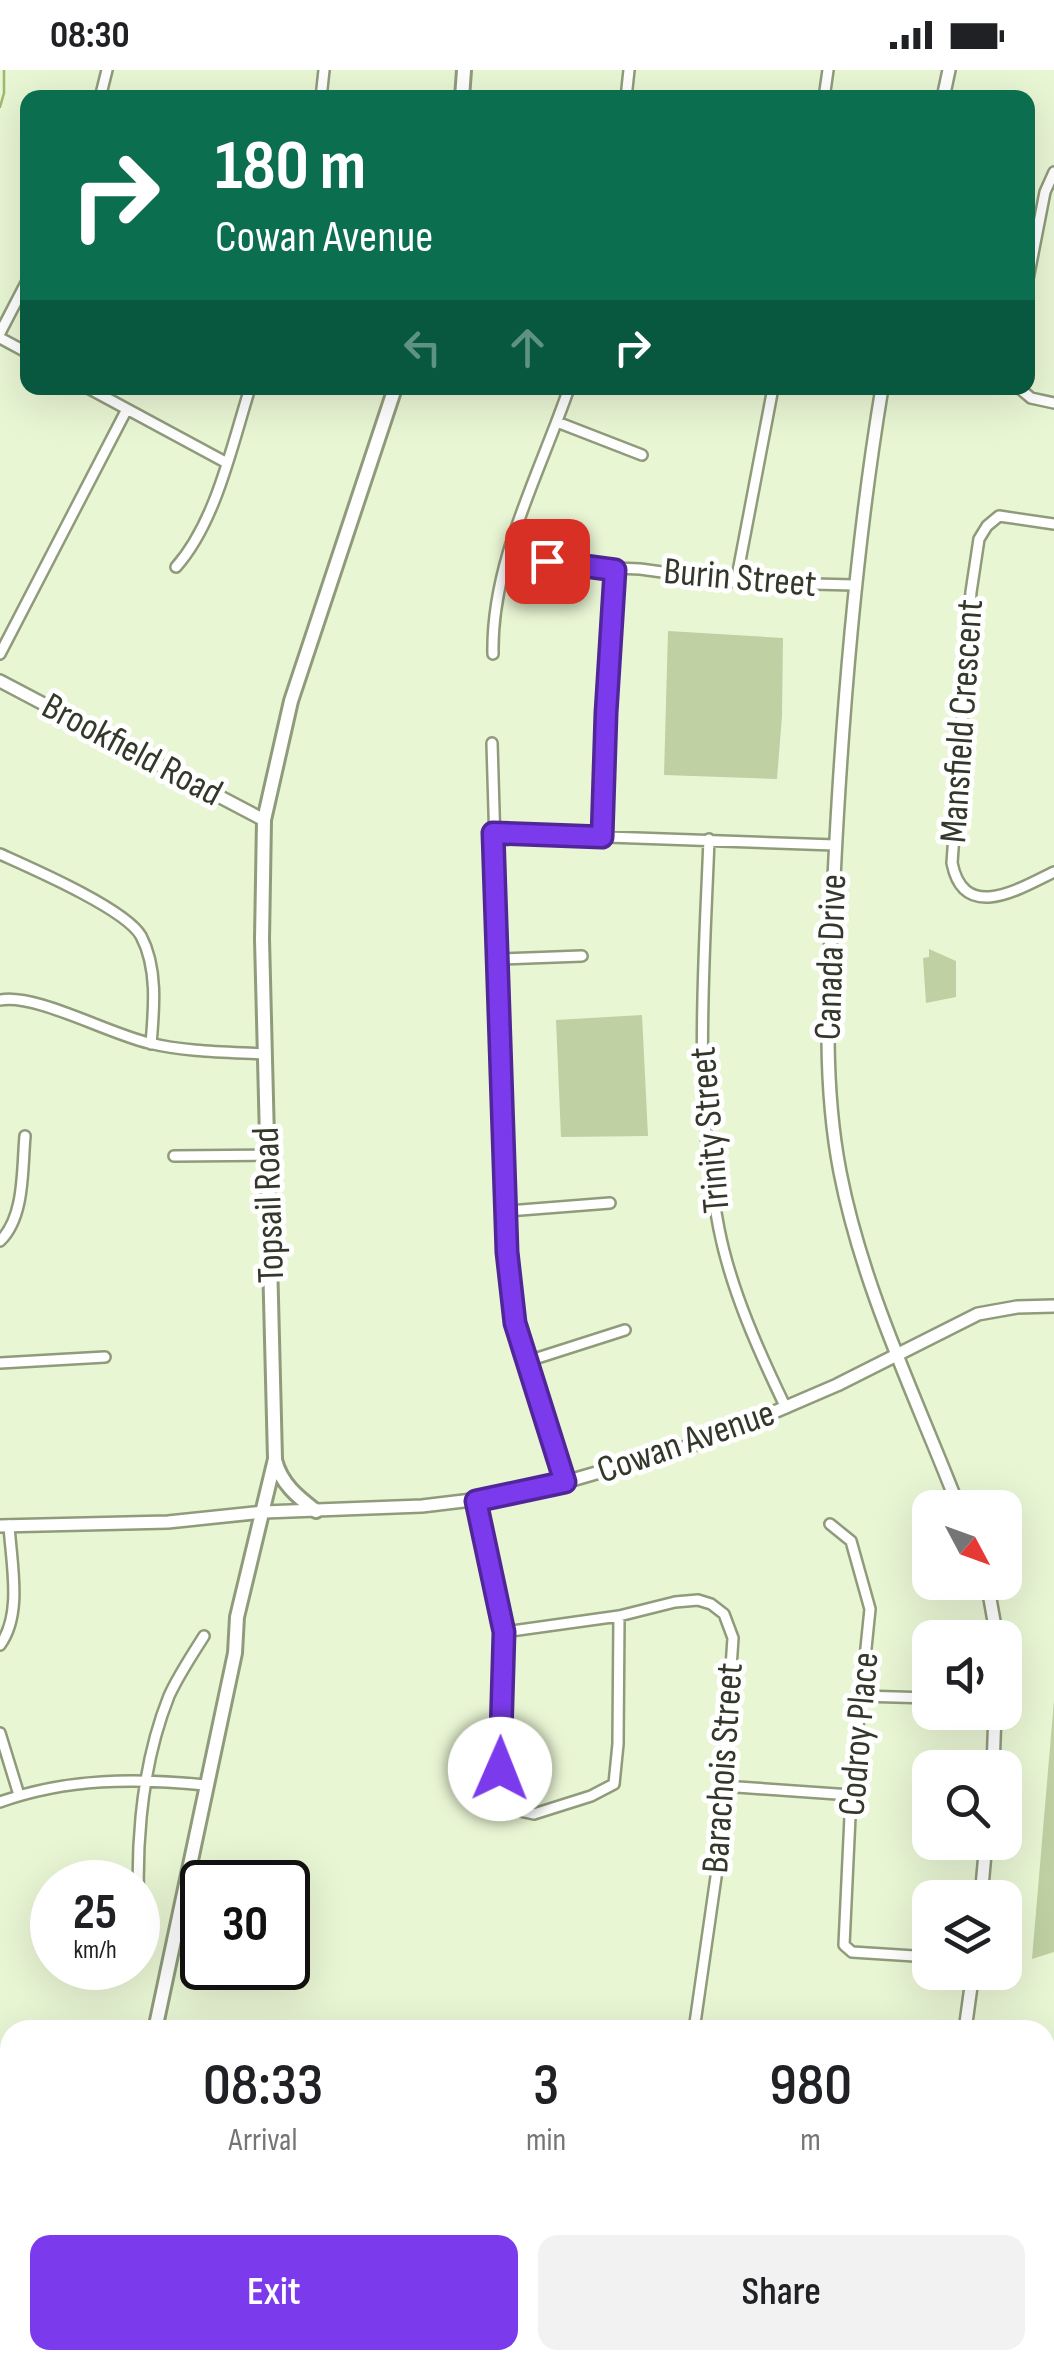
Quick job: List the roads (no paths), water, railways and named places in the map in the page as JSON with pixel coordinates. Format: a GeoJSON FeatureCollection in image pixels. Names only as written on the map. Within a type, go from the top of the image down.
{"type":"FeatureCollection","features":[{"type":"Feature","properties":{"kind":"main road","name":"Topsail Road"},"geometry":{"type":"LineString","coordinates":[[158,2020],[235,1653],[237,1617],[274,1458],[264,820],[291,701],[393,395]]}},
{"type":"Feature","properties":{"kind":"main road"},"geometry":{"type":"LineString","coordinates":[[274,1458],[282,1480],[316,1512]]}},
{"type":"Feature","properties":{"kind":"street"},"geometry":{"type":"LineString","coordinates":[[1035,243],[1045,192],[1054,172]]}},
{"type":"Feature","properties":{"kind":"street"},"geometry":{"type":"LineString","coordinates":[[0,336],[20,296]]}},
{"type":"Feature","properties":{"kind":"street"},"geometry":{"type":"LineString","coordinates":[[101,395],[227,463]]}},
{"type":"Feature","properties":{"kind":"street"},"geometry":{"type":"LineString","coordinates":[[176,568],[195,546],[248,395]]}},
{"type":"Feature","properties":{"kind":"street"},"geometry":{"type":"LineString","coordinates":[[493,654],[492,621],[508,556],[567,395]]}},
{"type":"Feature","properties":{"kind":"street"},"geometry":{"type":"LineString","coordinates":[[736,582],[772,395]]}},
{"type":"Feature","properties":{"kind":"street","name":"Canada Drive"},"geometry":{"type":"LineString","coordinates":[[881,395],[854,585],[826,1046],[840,1171],[856,1242],[952,1490]]}},
{"type":"Feature","properties":{"kind":"street"},"geometry":{"type":"LineString","coordinates":[[1027,395],[1054,403]]}},
{"type":"Feature","properties":{"kind":"street"},"geometry":{"type":"LineString","coordinates":[[0,654],[127,409]]}},
{"type":"Feature","properties":{"kind":"street"},"geometry":{"type":"LineString","coordinates":[[557,422],[642,455]]}},
{"type":"Feature","properties":{"kind":"street","name":"Mansfield Crescent"},"geometry":{"type":"LineString","coordinates":[[1054,524],[999,516],[978,539],[952,863],[963,890],[980,897],[1005,895],[1054,872]]}},
{"type":"Feature","properties":{"kind":"street","name":"Burin Street"},"geometry":{"type":"LineString","coordinates":[[508,556],[736,582],[854,585]]}},
{"type":"Feature","properties":{"kind":"street"},"geometry":{"type":"LineString","coordinates":[[602,837],[615,570]]}},
{"type":"Feature","properties":{"kind":"street","name":"Brookfield Road"},"geometry":{"type":"LineString","coordinates":[[0,681],[264,820]]}},
{"type":"Feature","properties":{"kind":"street"},"geometry":{"type":"LineString","coordinates":[[492,743],[507,1252],[515,1323],[565,1482]]}},
{"type":"Feature","properties":{"kind":"street"},"geometry":{"type":"LineString","coordinates":[[493,833],[836,844]]}},
{"type":"Feature","properties":{"kind":"street","name":"Trinity Street"},"geometry":{"type":"LineString","coordinates":[[710,839],[700,1031],[705,1142],[720,1232],[747,1320],[786,1408]]}},
{"type":"Feature","properties":{"kind":"street"},"geometry":{"type":"LineString","coordinates":[[0,854],[118,913],[140,934],[152,967],[152,1044]]}},
{"type":"Feature","properties":{"kind":"street"},"geometry":{"type":"LineString","coordinates":[[498,959],[582,956]]}},
{"type":"Feature","properties":{"kind":"street"},"geometry":{"type":"LineString","coordinates":[[0,1000],[34,1003],[96,1028],[152,1044],[265,1054]]}},
{"type":"Feature","properties":{"kind":"street"},"geometry":{"type":"LineString","coordinates":[[0,1241],[10,1231],[17,1212],[25,1136]]}},
{"type":"Feature","properties":{"kind":"street"},"geometry":{"type":"LineString","coordinates":[[174,1156],[268,1155]]}},
{"type":"Feature","properties":{"kind":"street"},"geometry":{"type":"LineString","coordinates":[[507,1211],[610,1203]]}},
{"type":"Feature","properties":{"kind":"street","name":"Cowan Avenue"},"geometry":{"type":"LineString","coordinates":[[4,1525],[168,1522],[264,1512],[476,1501],[565,1482],[707,1440],[786,1408],[978,1314],[1054,1306]]}},
{"type":"Feature","properties":{"kind":"street"},"geometry":{"type":"LineString","coordinates":[[528,1361],[625,1330]]}},
{"type":"Feature","properties":{"kind":"street"},"geometry":{"type":"LineString","coordinates":[[0,1363],[106,1357]]}},
{"type":"Feature","properties":{"kind":"street"},"geometry":{"type":"LineString","coordinates":[[476,1501],[504,1632],[498,1798],[502,1807],[534,1814],[591,1796],[614,1784],[619,1616]]}},
{"type":"Feature","properties":{"kind":"street","name":"Codroy Place"},"geometry":{"type":"LineString","coordinates":[[830,1524],[851,1541],[870,1609],[851,1795],[844,1945],[852,1952],[912,1956]]}},
{"type":"Feature","properties":{"kind":"street"},"geometry":{"type":"LineString","coordinates":[[0,1644],[9,1632],[13,1600],[4,1525]]}},
{"type":"Feature","properties":{"kind":"street","name":"Barachois Street"},"geometry":{"type":"LineString","coordinates":[[504,1632],[698,1600],[724,1614],[733,1638],[724,1786],[695,2020]]}},
{"type":"Feature","properties":{"kind":"street"},"geometry":{"type":"LineString","coordinates":[[141,1860],[145,1779],[170,1696],[204,1636]]}},
{"type":"Feature","properties":{"kind":"street"},"geometry":{"type":"LineString","coordinates":[[861,1696],[912,1697]]}},
{"type":"Feature","properties":{"kind":"street"},"geometry":{"type":"LineString","coordinates":[[0,1734],[19,1795]]}},
{"type":"Feature","properties":{"kind":"street"},"geometry":{"type":"LineString","coordinates":[[0,1802],[67,1784],[145,1779],[205,1785]]}},
{"type":"Feature","properties":{"kind":"street"},"geometry":{"type":"LineString","coordinates":[[724,1786],[851,1795]]}},
{"type":"Feature","properties":{"kind":"street"},"geometry":{"type":"LineString","coordinates":[[966,2020],[971,1990]]}},
{"type":"Feature","properties":{"kind":"waterway"},"geometry":{"type":"LineString","coordinates":[[0,107],[4,70]]}}]}
